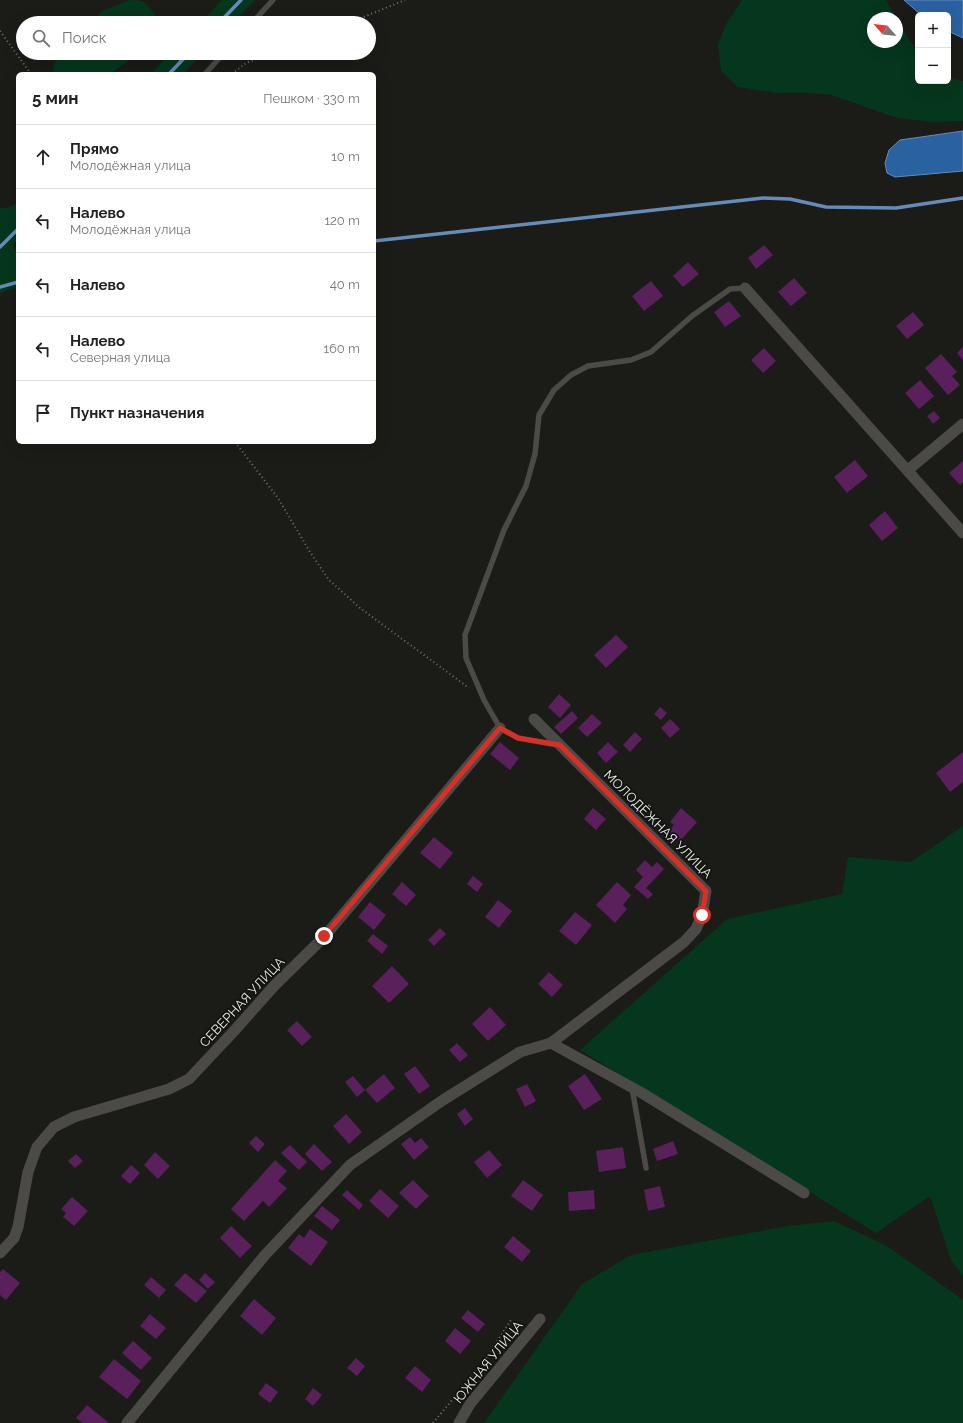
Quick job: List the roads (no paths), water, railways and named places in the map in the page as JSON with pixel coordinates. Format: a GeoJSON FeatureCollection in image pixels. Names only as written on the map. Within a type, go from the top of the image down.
{"type":"FeatureCollection","features":[{"type":"Feature","properties":{"kind":"street"},"geometry":{"type":"LineString","coordinates":[[745,288],[963,532]]}},
{"type":"Feature","properties":{"kind":"street"},"geometry":{"type":"LineString","coordinates":[[908,470],[963,424]]}},
{"type":"Feature","properties":{"kind":"street","name":"МОЛОДЁЖНАЯ УЛИЦА"},"geometry":{"type":"LineString","coordinates":[[534,719],[706,891],[702,915],[696,929],[684,942],[551,1043]]}},
{"type":"Feature","properties":{"kind":"street","name":"СЕВЕРНАЯ УЛИЦА"},"geometry":{"type":"LineString","coordinates":[[0,1253],[14,1238],[18,1227],[28,1172],[37,1146],[54,1127],[74,1118],[169,1089],[189,1079],[274,986],[324,936],[500,728]]}},
{"type":"Feature","properties":{"kind":"street"},"geometry":{"type":"LineString","coordinates":[[127,1423],[265,1255],[350,1165],[443,1100],[520,1052],[551,1043],[632,1088],[804,1193]]}},
{"type":"Feature","properties":{"kind":"street","name":"ЮЖНАЯ УЛИЦА"},"geometry":{"type":"LineString","coordinates":[[459,1423],[470,1404],[540,1319]]}},
{"type":"Feature","properties":{"kind":"lane"},"geometry":{"type":"LineString","coordinates":[[259,16],[274,0]]}},
{"type":"Feature","properties":{"kind":"lane"},"geometry":{"type":"LineString","coordinates":[[207,72],[218,60]]}},
{"type":"Feature","properties":{"kind":"lane"},"geometry":{"type":"LineString","coordinates":[[560,745],[518,738],[500,728],[484,700],[466,658],[465,635],[504,530],[526,486],[535,454],[539,415],[554,390],[571,375],[588,366],[631,360],[651,352],[692,316],[730,289],[745,288]]}},
{"type":"Feature","properties":{"kind":"lane"},"geometry":{"type":"LineString","coordinates":[[632,1088],[646,1168]]}},
{"type":"Feature","properties":{"kind":"water"},"geometry":{"type":"Polygon","coordinates":[[[904,0],[963,0],[963,38],[951,32],[951,12],[918,12],[904,0]]]}},
{"type":"Feature","properties":{"kind":"water"},"geometry":{"type":"Polygon","coordinates":[[[963,131],[963,171],[895,177],[887,173],[885,163],[889,150],[900,140],[963,131]]]}},
{"type":"Feature","properties":{"kind":"waterway"},"geometry":{"type":"LineString","coordinates":[[226,16],[241,0]]}},
{"type":"Feature","properties":{"kind":"waterway"},"geometry":{"type":"LineString","coordinates":[[171,72],[182,60]]}},
{"type":"Feature","properties":{"kind":"waterway"},"geometry":{"type":"LineString","coordinates":[[376,241],[763,198],[790,199],[826,207],[896,208],[963,198]]}},
{"type":"Feature","properties":{"kind":"waterway"},"geometry":{"type":"LineString","coordinates":[[0,247],[16,231]]}},
{"type":"Feature","properties":{"kind":"waterway"},"geometry":{"type":"LineString","coordinates":[[0,287],[16,283]]}}]}
